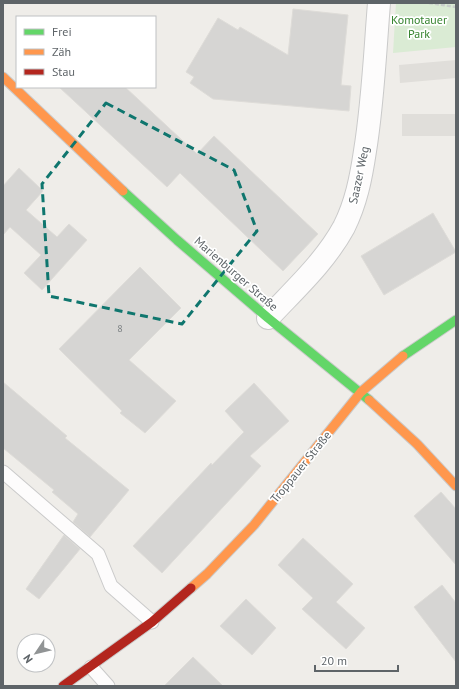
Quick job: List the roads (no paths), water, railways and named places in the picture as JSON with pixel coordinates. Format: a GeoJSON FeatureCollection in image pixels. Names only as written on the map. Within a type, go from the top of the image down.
{"type":"FeatureCollection","features":[{"type":"Feature","properties":{"kind":"street","name":"Saazer Weg"},"geometry":{"type":"LineString","coordinates":[[268,318],[326,256],[344,227],[356,201],[370,124],[379,3]]}},
{"type":"Feature","properties":{"kind":"street","name":"Marienburger Straße"},"geometry":{"type":"LineString","coordinates":[[3,77],[101,171],[177,240],[268,318],[361,392],[417,444],[456,486]]}},
{"type":"Feature","properties":{"kind":"street","name":"Troppauer Straße"},"geometry":{"type":"LineString","coordinates":[[63,686],[152,622],[207,574],[254,525],[361,392],[387,368],[456,320]]}},
{"type":"Feature","properties":{"kind":"lane"},"geometry":{"type":"LineString","coordinates":[[3,472],[98,554],[112,586],[152,622]]}},
{"type":"Feature","properties":{"kind":"lane"},"geometry":{"type":"LineString","coordinates":[[91,667],[108,686]]}},
{"type":"Feature","properties":{"kind":"park label","name":"Komotauer Park"},"geometry":{"type":"Point","coordinates":[419,27]}}]}
